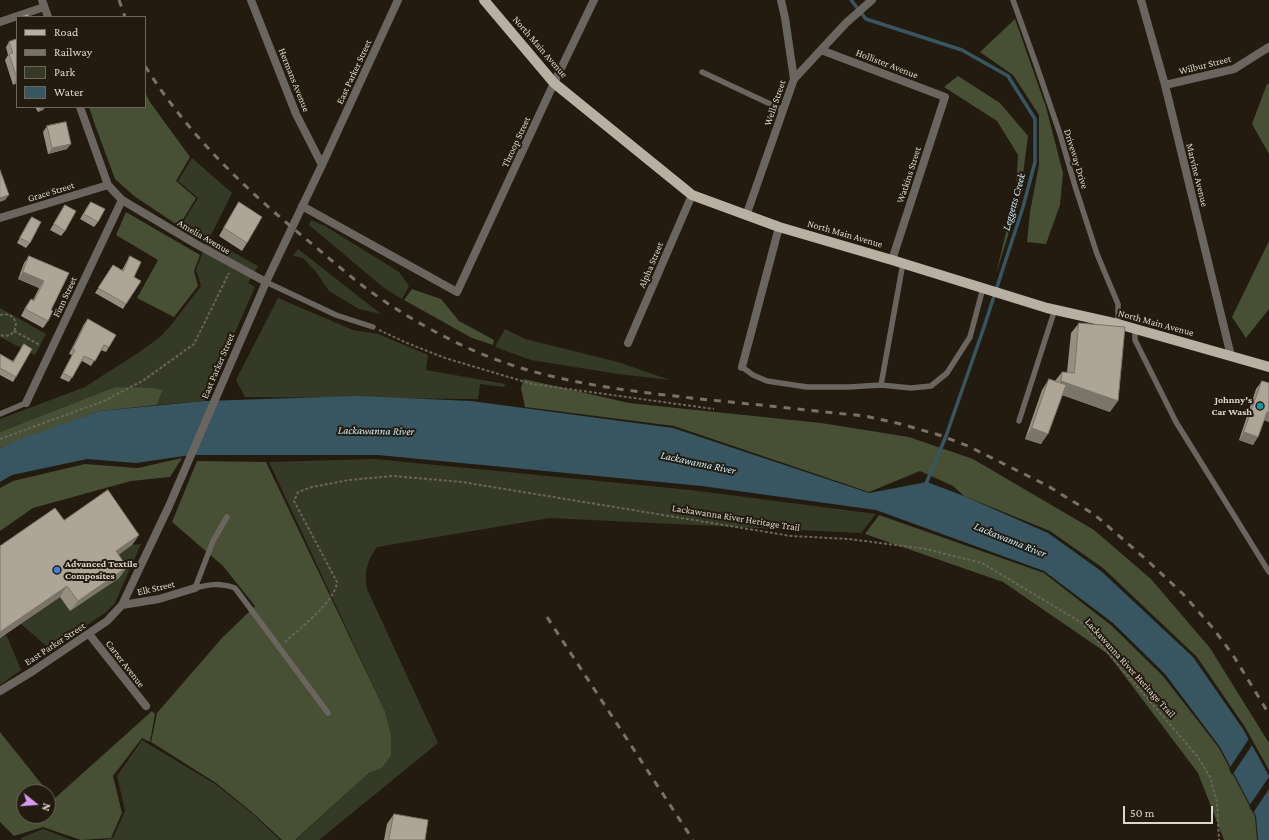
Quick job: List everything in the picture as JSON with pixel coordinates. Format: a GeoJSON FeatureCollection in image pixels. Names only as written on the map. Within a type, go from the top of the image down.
{"type":"FeatureCollection","features":[{"type":"Feature","properties":{"kind":"main road","name":"North Main Avenue"},"geometry":{"type":"LineString","coordinates":[[484,0],[554,83],[692,195],[779,227],[903,263],[985,289],[1055,309],[1118,324],[1269,367]]}},
{"type":"Feature","properties":{"kind":"street","name":"Hermans Avenue"},"geometry":{"type":"LineString","coordinates":[[251,0],[296,114],[322,165]]}},
{"type":"Feature","properties":{"kind":"street","name":"East Parker Street"},"geometry":{"type":"LineString","coordinates":[[0,691],[89,634],[107,621],[122,606],[169,506],[266,282],[398,0]]}},
{"type":"Feature","properties":{"kind":"street","name":"Throop Street"},"geometry":{"type":"LineString","coordinates":[[302,206],[457,292],[594,0]]}},
{"type":"Feature","properties":{"kind":"street"},"geometry":{"type":"LineString","coordinates":[[780,0],[785,18],[794,79]]}},
{"type":"Feature","properties":{"kind":"street","name":"Wells Street"},"geometry":{"type":"LineString","coordinates":[[746,216],[794,79],[846,23],[872,0]]}},
{"type":"Feature","properties":{"kind":"street","name":"Marvine Avenue"},"geometry":{"type":"LineString","coordinates":[[1140,0],[1165,85],[1232,356]]}},
{"type":"Feature","properties":{"kind":"street"},"geometry":{"type":"LineString","coordinates":[[0,22],[43,4],[48,16]]}},
{"type":"Feature","properties":{"kind":"street","name":"Wilbur Street"},"geometry":{"type":"LineString","coordinates":[[1165,85],[1234,69],[1269,47]]}},
{"type":"Feature","properties":{"kind":"street","name":"Hollister Avenue"},"geometry":{"type":"LineString","coordinates":[[821,50],[945,97]]}},
{"type":"Feature","properties":{"kind":"street","name":"Watkins Street"},"geometry":{"type":"LineString","coordinates":[[892,260],[945,97]]}},
{"type":"Feature","properties":{"kind":"street","name":"Amelia Avenue"},"geometry":{"type":"LineString","coordinates":[[80,108],[108,185],[122,200],[233,265],[266,282]]}},
{"type":"Feature","properties":{"kind":"street","name":"Grace Street"},"geometry":{"type":"LineString","coordinates":[[0,218],[108,185]]}},
{"type":"Feature","properties":{"kind":"street","name":"Alpha Street"},"geometry":{"type":"LineString","coordinates":[[628,343],[692,195]]}},
{"type":"Feature","properties":{"kind":"street","name":"Finn Street"},"geometry":{"type":"LineString","coordinates":[[26,403],[122,200]]}},
{"type":"Feature","properties":{"kind":"street"},"geometry":{"type":"LineString","coordinates":[[742,367],[779,227]]}},
{"type":"Feature","properties":{"kind":"street","name":"Elk Street"},"geometry":{"type":"LineString","coordinates":[[122,606],[159,599],[195,588]]}},
{"type":"Feature","properties":{"kind":"street","name":"Carter Avenue"},"geometry":{"type":"LineString","coordinates":[[89,634],[146,706]]}},
{"type":"Feature","properties":{"kind":"lane","name":"Driveway Drive"},"geometry":{"type":"LineString","coordinates":[[1013,0],[1057,127],[1097,254],[1118,304],[1118,324]]}},
{"type":"Feature","properties":{"kind":"lane"},"geometry":{"type":"LineString","coordinates":[[702,72],[783,110]]}},
{"type":"Feature","properties":{"kind":"lane"},"geometry":{"type":"LineString","coordinates":[[881,385],[903,263]]}},
{"type":"Feature","properties":{"kind":"lane","name":"Amelia Avenue"},"geometry":{"type":"LineString","coordinates":[[266,282],[336,315],[373,327]]}},
{"type":"Feature","properties":{"kind":"lane"},"geometry":{"type":"LineString","coordinates":[[742,367],[752,375],[767,381],[807,387],[881,385],[911,388],[931,386],[947,373],[970,337],[985,289]]}},
{"type":"Feature","properties":{"kind":"lane"},"geometry":{"type":"LineString","coordinates":[[1019,421],[1055,309]]}},
{"type":"Feature","properties":{"kind":"lane"},"geometry":{"type":"LineString","coordinates":[[1135,329],[1134,340],[1176,422],[1269,572]]}},
{"type":"Feature","properties":{"kind":"lane"},"geometry":{"type":"LineString","coordinates":[[0,414],[26,403]]}},
{"type":"Feature","properties":{"kind":"lane"},"geometry":{"type":"LineString","coordinates":[[195,588],[213,542],[227,517]]}},
{"type":"Feature","properties":{"kind":"lane"},"geometry":{"type":"LineString","coordinates":[[195,588],[210,584],[224,584],[235,588],[328,713]]}},
{"type":"Feature","properties":{"kind":"path"},"geometry":{"type":"LineString","coordinates":[[0,439],[104,401],[144,380],[194,344],[233,265]]}},
{"type":"Feature","properties":{"kind":"path"},"geometry":{"type":"LineString","coordinates":[[0,314],[7,314],[13,318],[16,324],[14,331],[9,336],[0,335]]}},
{"type":"Feature","properties":{"kind":"path"},"geometry":{"type":"LineString","coordinates":[[373,327],[407,343],[445,358],[532,384],[714,409]]}},
{"type":"Feature","properties":{"kind":"path"},"geometry":{"type":"LineString","coordinates":[[14,331],[40,345]]}},
{"type":"Feature","properties":{"kind":"path","name":"Lackawanna River Heritage Trail"},"geometry":{"type":"LineString","coordinates":[[280,647],[313,618],[336,589],[336,582],[294,501],[298,492],[312,487],[349,480],[393,476],[462,482],[791,536],[849,539],[926,549],[982,563],[1082,623],[1198,757],[1210,777],[1217,802],[1219,840]]}},
{"type":"Feature","properties":{"kind":"green space"},"geometry":{"type":"Polygon","coordinates":[[[1015,19],[1046,107],[1063,173],[1060,205],[1046,244],[1027,242],[1030,212],[1039,165],[1039,115],[1013,75],[980,52],[1015,19]]]}},
{"type":"Feature","properties":{"kind":"green space"},"geometry":{"type":"Polygon","coordinates":[[[958,76],[1000,103],[1028,136],[1020,197],[996,274],[1016,191],[1018,155],[997,121],[944,87],[958,76]]]}},
{"type":"Feature","properties":{"kind":"green space"},"geometry":{"type":"Polygon","coordinates":[[[1267,84],[1269,84],[1269,154],[1252,124],[1267,84]]]}},
{"type":"Feature","properties":{"kind":"green space"},"geometry":{"type":"Polygon","coordinates":[[[146,94],[150,102],[190,157],[176,181],[196,198],[179,226],[134,196],[115,179],[89,108],[146,108],[146,94]]]}},
{"type":"Feature","properties":{"kind":"green space"},"geometry":{"type":"Polygon","coordinates":[[[192,158],[232,193],[209,239],[258,266],[248,283],[255,287],[205,401],[157,405],[163,391],[115,387],[0,432],[0,419],[85,387],[141,351],[160,337],[172,324],[201,286],[196,270],[206,243],[180,227],[198,198],[178,181],[192,158]]]}},
{"type":"Feature","properties":{"kind":"green space"},"geometry":{"type":"Polygon","coordinates":[[[126,212],[200,255],[194,271],[198,286],[174,317],[137,298],[158,260],[116,235],[126,212]]]}},
{"type":"Feature","properties":{"kind":"green space"},"geometry":{"type":"Polygon","coordinates":[[[311,220],[325,226],[399,272],[409,286],[402,299],[384,288],[309,225],[311,220]]]}},
{"type":"Feature","properties":{"kind":"green space"},"geometry":{"type":"Polygon","coordinates":[[[1269,241],[1269,309],[1246,338],[1232,317],[1269,241]]]}},
{"type":"Feature","properties":{"kind":"green space"},"geometry":{"type":"Polygon","coordinates":[[[298,249],[381,314],[359,309],[329,291],[316,272],[303,258],[293,256],[298,249]]]}},
{"type":"Feature","properties":{"kind":"green space"},"geometry":{"type":"Polygon","coordinates":[[[412,289],[441,299],[459,321],[494,340],[493,345],[472,338],[404,300],[412,289]]]}},
{"type":"Feature","properties":{"kind":"green space"},"geometry":{"type":"Polygon","coordinates":[[[278,298],[353,330],[378,334],[428,355],[426,370],[505,384],[504,387],[480,384],[478,399],[245,397],[236,380],[278,298]]]}},
{"type":"Feature","properties":{"kind":"green space"},"geometry":{"type":"Polygon","coordinates":[[[0,308],[46,334],[35,355],[0,337],[0,308]]]}},
{"type":"Feature","properties":{"kind":"green space"},"geometry":{"type":"Polygon","coordinates":[[[505,329],[525,339],[618,362],[670,380],[618,374],[531,360],[495,347],[505,329]]]}},
{"type":"Feature","properties":{"kind":"green space"},"geometry":{"type":"Polygon","coordinates":[[[524,379],[629,403],[821,423],[909,437],[973,459],[1094,530],[1151,579],[1210,648],[1269,743],[1269,770],[1245,727],[1197,657],[1103,568],[1050,531],[964,496],[953,486],[920,471],[869,492],[674,426],[525,407],[521,388],[524,379]]]}},
{"type":"Feature","properties":{"kind":"green space"},"geometry":{"type":"Polygon","coordinates":[[[115,387],[163,390],[157,405],[100,411],[0,448],[0,432],[115,387]]]}},
{"type":"Feature","properties":{"kind":"green space"},"geometry":{"type":"Polygon","coordinates":[[[182,458],[170,477],[131,481],[33,508],[0,531],[0,488],[13,481],[85,464],[138,468],[182,458]]]}},
{"type":"Feature","properties":{"kind":"green space"},"geometry":{"type":"Polygon","coordinates":[[[375,459],[691,490],[876,514],[861,533],[550,518],[377,547],[367,567],[367,589],[438,743],[319,840],[296,840],[369,773],[382,768],[391,735],[385,711],[269,462],[375,459]]]}},
{"type":"Feature","properties":{"kind":"green space"},"geometry":{"type":"Polygon","coordinates":[[[197,461],[266,462],[385,711],[391,735],[391,755],[382,768],[369,773],[295,840],[282,840],[254,814],[216,783],[151,742],[157,713],[222,638],[255,606],[223,566],[172,522],[197,461]]]}},
{"type":"Feature","properties":{"kind":"green space"},"geometry":{"type":"Polygon","coordinates":[[[879,515],[1044,573],[1112,626],[1163,676],[1219,748],[1255,816],[1257,840],[1224,840],[1198,773],[1108,654],[1003,582],[865,534],[879,515]]]}},
{"type":"Feature","properties":{"kind":"green space"},"geometry":{"type":"Polygon","coordinates":[[[141,544],[115,603],[106,612],[51,650],[21,624],[60,597],[70,611],[119,578],[109,562],[132,545],[141,544]]]}},
{"type":"Feature","properties":{"kind":"green space"},"geometry":{"type":"Polygon","coordinates":[[[6,634],[21,670],[0,685],[0,638],[6,634]]]}},
{"type":"Feature","properties":{"kind":"green space"},"geometry":{"type":"Polygon","coordinates":[[[152,711],[155,714],[150,742],[142,738],[113,776],[122,813],[111,838],[81,840],[43,827],[14,836],[0,822],[0,732],[42,784],[16,784],[16,824],[56,824],[56,797],[152,711]]]}},
{"type":"Feature","properties":{"kind":"green space"},"geometry":{"type":"Polygon","coordinates":[[[142,740],[215,784],[254,815],[280,840],[102,840],[113,838],[125,811],[117,776],[142,740]]]}},
{"type":"Feature","properties":{"kind":"green space"},"geometry":{"type":"Polygon","coordinates":[[[43,829],[72,840],[21,840],[21,838],[43,829]]]}},
{"type":"Feature","properties":{"kind":"water","name":"Lackawanna River"},"geometry":{"type":"Polygon","coordinates":[[[357,396],[471,401],[673,428],[869,493],[927,482],[964,496],[1048,533],[1101,571],[1193,657],[1243,729],[1269,776],[1269,840],[1258,840],[1256,816],[1220,747],[1165,674],[1113,623],[1044,571],[876,510],[702,486],[378,455],[191,455],[136,463],[87,459],[12,475],[0,482],[0,448],[26,437],[100,411],[205,401],[357,396]]]}},
{"type":"Feature","properties":{"kind":"pier"},"geometry":{"type":"Polygon","coordinates":[[[1250,737],[1253,744],[1232,775],[1229,769],[1250,737]]]}},
{"type":"Feature","properties":{"kind":"pier"},"geometry":{"type":"Polygon","coordinates":[[[1269,777],[1269,789],[1253,813],[1249,806],[1269,777]]]}},
{"type":"Feature","properties":{"kind":"building"},"geometry":{"type":"Polygon","coordinates":[[[16,39],[16,76],[9,54],[13,53],[9,42],[16,39]]]}},
{"type":"Feature","properties":{"kind":"building"},"geometry":{"type":"Polygon","coordinates":[[[66,122],[71,144],[52,148],[47,126],[66,122]]]}},
{"type":"Feature","properties":{"kind":"building"},"geometry":{"type":"Polygon","coordinates":[[[0,170],[9,195],[0,198],[0,170]]]}},
{"type":"Feature","properties":{"kind":"building"},"geometry":{"type":"Polygon","coordinates":[[[91,202],[105,209],[98,222],[84,214],[91,202]]]}},
{"type":"Feature","properties":{"kind":"building"},"geometry":{"type":"Polygon","coordinates":[[[239,202],[262,217],[247,243],[224,228],[239,202]]]}},
{"type":"Feature","properties":{"kind":"building"},"geometry":{"type":"Polygon","coordinates":[[[65,205],[76,211],[65,231],[54,224],[65,205]]]}},
{"type":"Feature","properties":{"kind":"building"},"geometry":{"type":"Polygon","coordinates":[[[32,217],[41,222],[30,243],[20,238],[32,217]]]}},
{"type":"Feature","properties":{"kind":"building"},"geometry":{"type":"Polygon","coordinates":[[[29,256],[69,273],[51,310],[53,311],[48,321],[25,309],[31,299],[34,301],[44,281],[23,272],[29,256]]]}},
{"type":"Feature","properties":{"kind":"building"},"geometry":{"type":"Polygon","coordinates":[[[130,256],[141,262],[134,277],[141,281],[126,304],[98,288],[113,265],[123,271],[130,256]]]}},
{"type":"Feature","properties":{"kind":"building"},"geometry":{"type":"Polygon","coordinates":[[[88,319],[116,335],[109,347],[104,345],[95,361],[84,356],[72,378],[63,373],[75,350],[73,349],[88,319]]]}},
{"type":"Feature","properties":{"kind":"building"},"geometry":{"type":"Polygon","coordinates":[[[1079,323],[1125,327],[1118,401],[1061,381],[1062,372],[1074,373],[1079,323]]]}},
{"type":"Feature","properties":{"kind":"building"},"geometry":{"type":"Polygon","coordinates":[[[24,344],[32,349],[16,377],[0,368],[0,354],[13,362],[24,344]]]}},
{"type":"Feature","properties":{"kind":"building"},"geometry":{"type":"Polygon","coordinates":[[[1049,379],[1066,385],[1048,434],[1032,428],[1049,379]]]}},
{"type":"Feature","properties":{"kind":"building","name":"Johnny's Car Wash"},"geometry":{"type":"Polygon","coordinates":[[[1262,381],[1269,383],[1269,412],[1267,412],[1258,437],[1244,432],[1262,381]]]}},
{"type":"Feature","properties":{"kind":"building","name":"Advanced Textile Composites"},"geometry":{"type":"Polygon","coordinates":[[[108,490],[139,535],[116,551],[127,567],[78,601],[67,586],[0,632],[0,546],[55,508],[64,520],[108,490]]]}},
{"type":"Feature","properties":{"kind":"building"},"geometry":{"type":"Polygon","coordinates":[[[394,814],[428,820],[425,840],[389,840],[394,814]]]}},
{"type":"Feature","properties":{"kind":"waterway","name":"Leggetts Creek"},"geometry":{"type":"LineString","coordinates":[[851,0],[866,19],[962,50],[1008,76],[1035,119],[1035,162],[1023,207],[983,330],[946,436],[925,486]]}},
{"type":"Feature","properties":{"kind":"railway"},"geometry":{"type":"LineString","coordinates":[[119,0],[125,16]]}},
{"type":"Feature","properties":{"kind":"railway"},"geometry":{"type":"LineString","coordinates":[[146,67],[179,114],[197,136],[257,197],[347,274],[375,295],[440,335],[468,348],[526,370],[587,384],[679,397],[865,416],[901,424],[939,435],[968,446],[1048,486],[1095,515],[1183,594],[1212,627],[1233,655],[1269,714]]}},
{"type":"Feature","properties":{"kind":"railway"},"geometry":{"type":"LineString","coordinates":[[547,617],[693,840]]}},
{"type":"Feature","properties":{"kind":"place","name":"Johnny's Car Wash"},"geometry":{"type":"Point","coordinates":[1260,406]}},
{"type":"Feature","properties":{"kind":"place","name":"Advanced Textile Composites"},"geometry":{"type":"Point","coordinates":[57,570]}}]}
